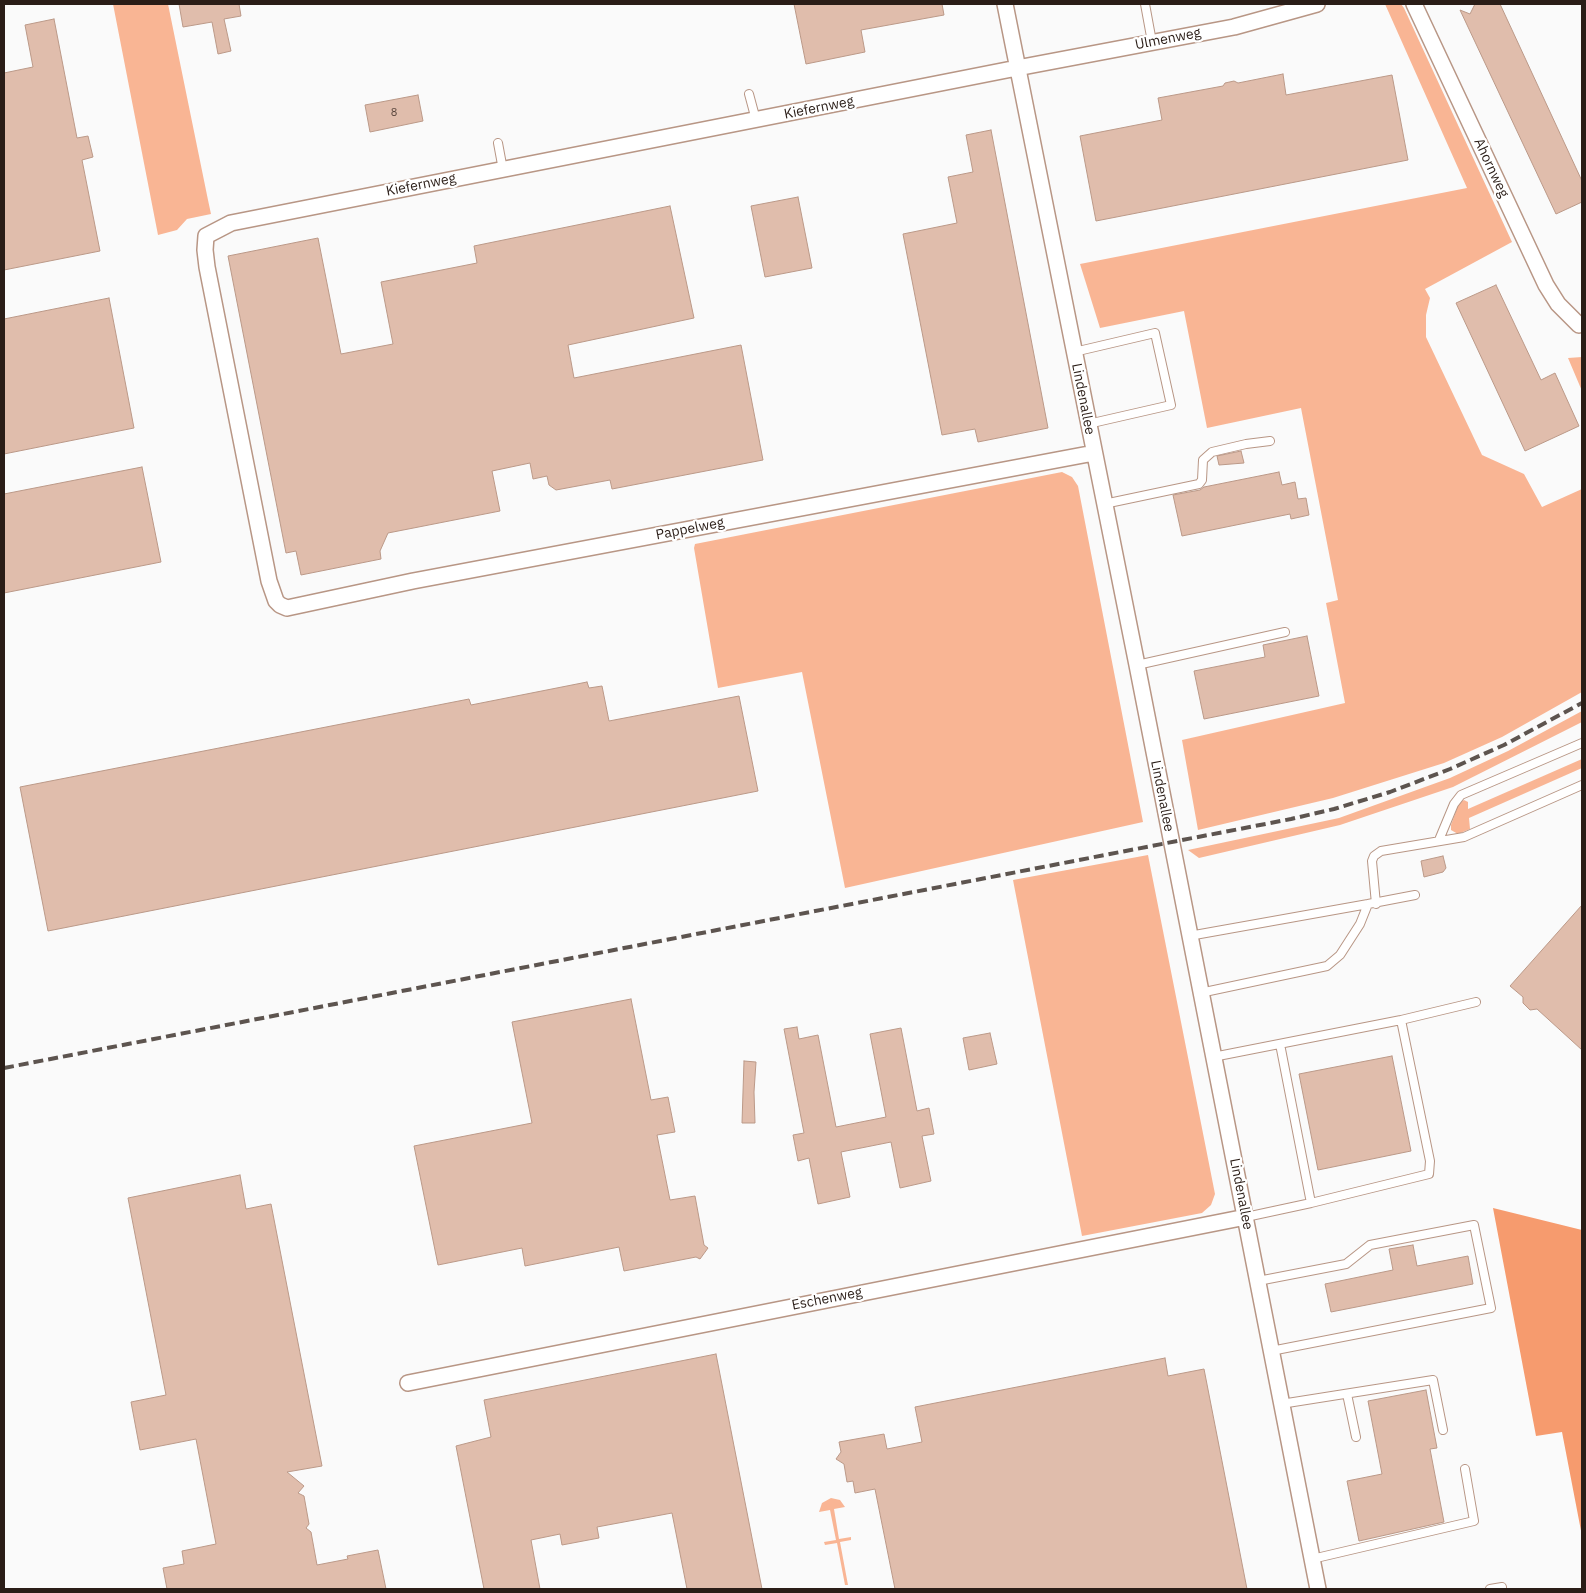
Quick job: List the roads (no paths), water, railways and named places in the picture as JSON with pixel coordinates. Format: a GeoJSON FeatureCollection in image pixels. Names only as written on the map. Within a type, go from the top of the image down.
{"type":"FeatureCollection","features":[{"type":"Feature","properties":{"kind":"street","name":"Lindenallee"},"geometry":{"type":"LineString","coordinates":[[1005,4],[1318,1589]]}},
{"type":"Feature","properties":{"kind":"street","name":"Ulmenweg"},"geometry":{"type":"LineString","coordinates":[[1017,68],[1234,27],[1317,4]]}},
{"type":"Feature","properties":{"kind":"street","name":"Ahornweg"},"geometry":{"type":"LineString","coordinates":[[1414,4],[1546,285],[1558,304],[1579,326]]}},
{"type":"Feature","properties":{"kind":"street","name":"Kiefernweg"},"geometry":{"type":"LineString","coordinates":[[287,608],[276,601],[269,582],[207,267],[206,236],[231,223],[1017,68]]}},
{"type":"Feature","properties":{"kind":"street","name":"Pappelweg"},"geometry":{"type":"LineString","coordinates":[[287,608],[414,581],[1094,453]]}},
{"type":"Feature","properties":{"kind":"street","name":"Eschenweg"},"geometry":{"type":"LineString","coordinates":[[408,1383],[1246,1217]]}},
{"type":"Feature","properties":{"kind":"lane"},"geometry":{"type":"LineString","coordinates":[[1145,4],[1152,42]]}},
{"type":"Feature","properties":{"kind":"lane"},"geometry":{"type":"LineString","coordinates":[[749,94],[756,120]]}},
{"type":"Feature","properties":{"kind":"lane"},"geometry":{"type":"LineString","coordinates":[[498,143],[503,170]]}},
{"type":"Feature","properties":{"kind":"lane"},"geometry":{"type":"LineString","coordinates":[[1074,352],[1155,333],[1171,405],[1088,424]]}},
{"type":"Feature","properties":{"kind":"lane"},"geometry":{"type":"LineString","coordinates":[[1104,504],[1199,484],[1202,480],[1204,460],[1212,452],[1246,444],[1270,441]]}},
{"type":"Feature","properties":{"kind":"lane"},"geometry":{"type":"LineString","coordinates":[[1137,665],[1286,632]]}},
{"type":"Feature","properties":{"kind":"lane"},"geometry":{"type":"LineString","coordinates":[[1439,840],[1454,804],[1461,796],[1582,743]]}},
{"type":"Feature","properties":{"kind":"lane"},"geometry":{"type":"LineString","coordinates":[[1200,993],[1327,966],[1340,955],[1372,904],[1371,866],[1377,853],[1439,840],[1464,837],[1582,785]]}},
{"type":"Feature","properties":{"kind":"lane"},"geometry":{"type":"LineString","coordinates":[[1190,936],[1415,895]]}},
{"type":"Feature","properties":{"kind":"lane"},"geometry":{"type":"LineString","coordinates":[[1213,1057],[1402,1020],[1476,1002]]}},
{"type":"Feature","properties":{"kind":"lane"},"geometry":{"type":"LineString","coordinates":[[1246,1217],[1428,1174],[1430,1161],[1402,1020]]}},
{"type":"Feature","properties":{"kind":"lane"},"geometry":{"type":"LineString","coordinates":[[1280,1044],[1311,1203]]}},
{"type":"Feature","properties":{"kind":"lane"},"geometry":{"type":"LineString","coordinates":[[1258,1281],[1346,1264],[1370,1245],[1474,1225],[1491,1308],[1271,1351]]}},
{"type":"Feature","properties":{"kind":"lane"},"geometry":{"type":"LineString","coordinates":[[1281,1404],[1433,1380],[1443,1430]]}},
{"type":"Feature","properties":{"kind":"lane"},"geometry":{"type":"LineString","coordinates":[[1347,1394],[1356,1437]]}},
{"type":"Feature","properties":{"kind":"lane"},"geometry":{"type":"LineString","coordinates":[[1312,1559],[1474,1521],[1465,1469]]}},
{"type":"Feature","properties":{"kind":"lane"},"geometry":{"type":"LineString","coordinates":[[1490,1589],[1502,1587]]}},
{"type":"Feature","properties":{"kind":"railway"},"geometry":{"type":"LineString","coordinates":[[4,1068],[1291,819],[1334,809],[1390,792],[1450,769],[1504,745],[1582,703]]}}]}
